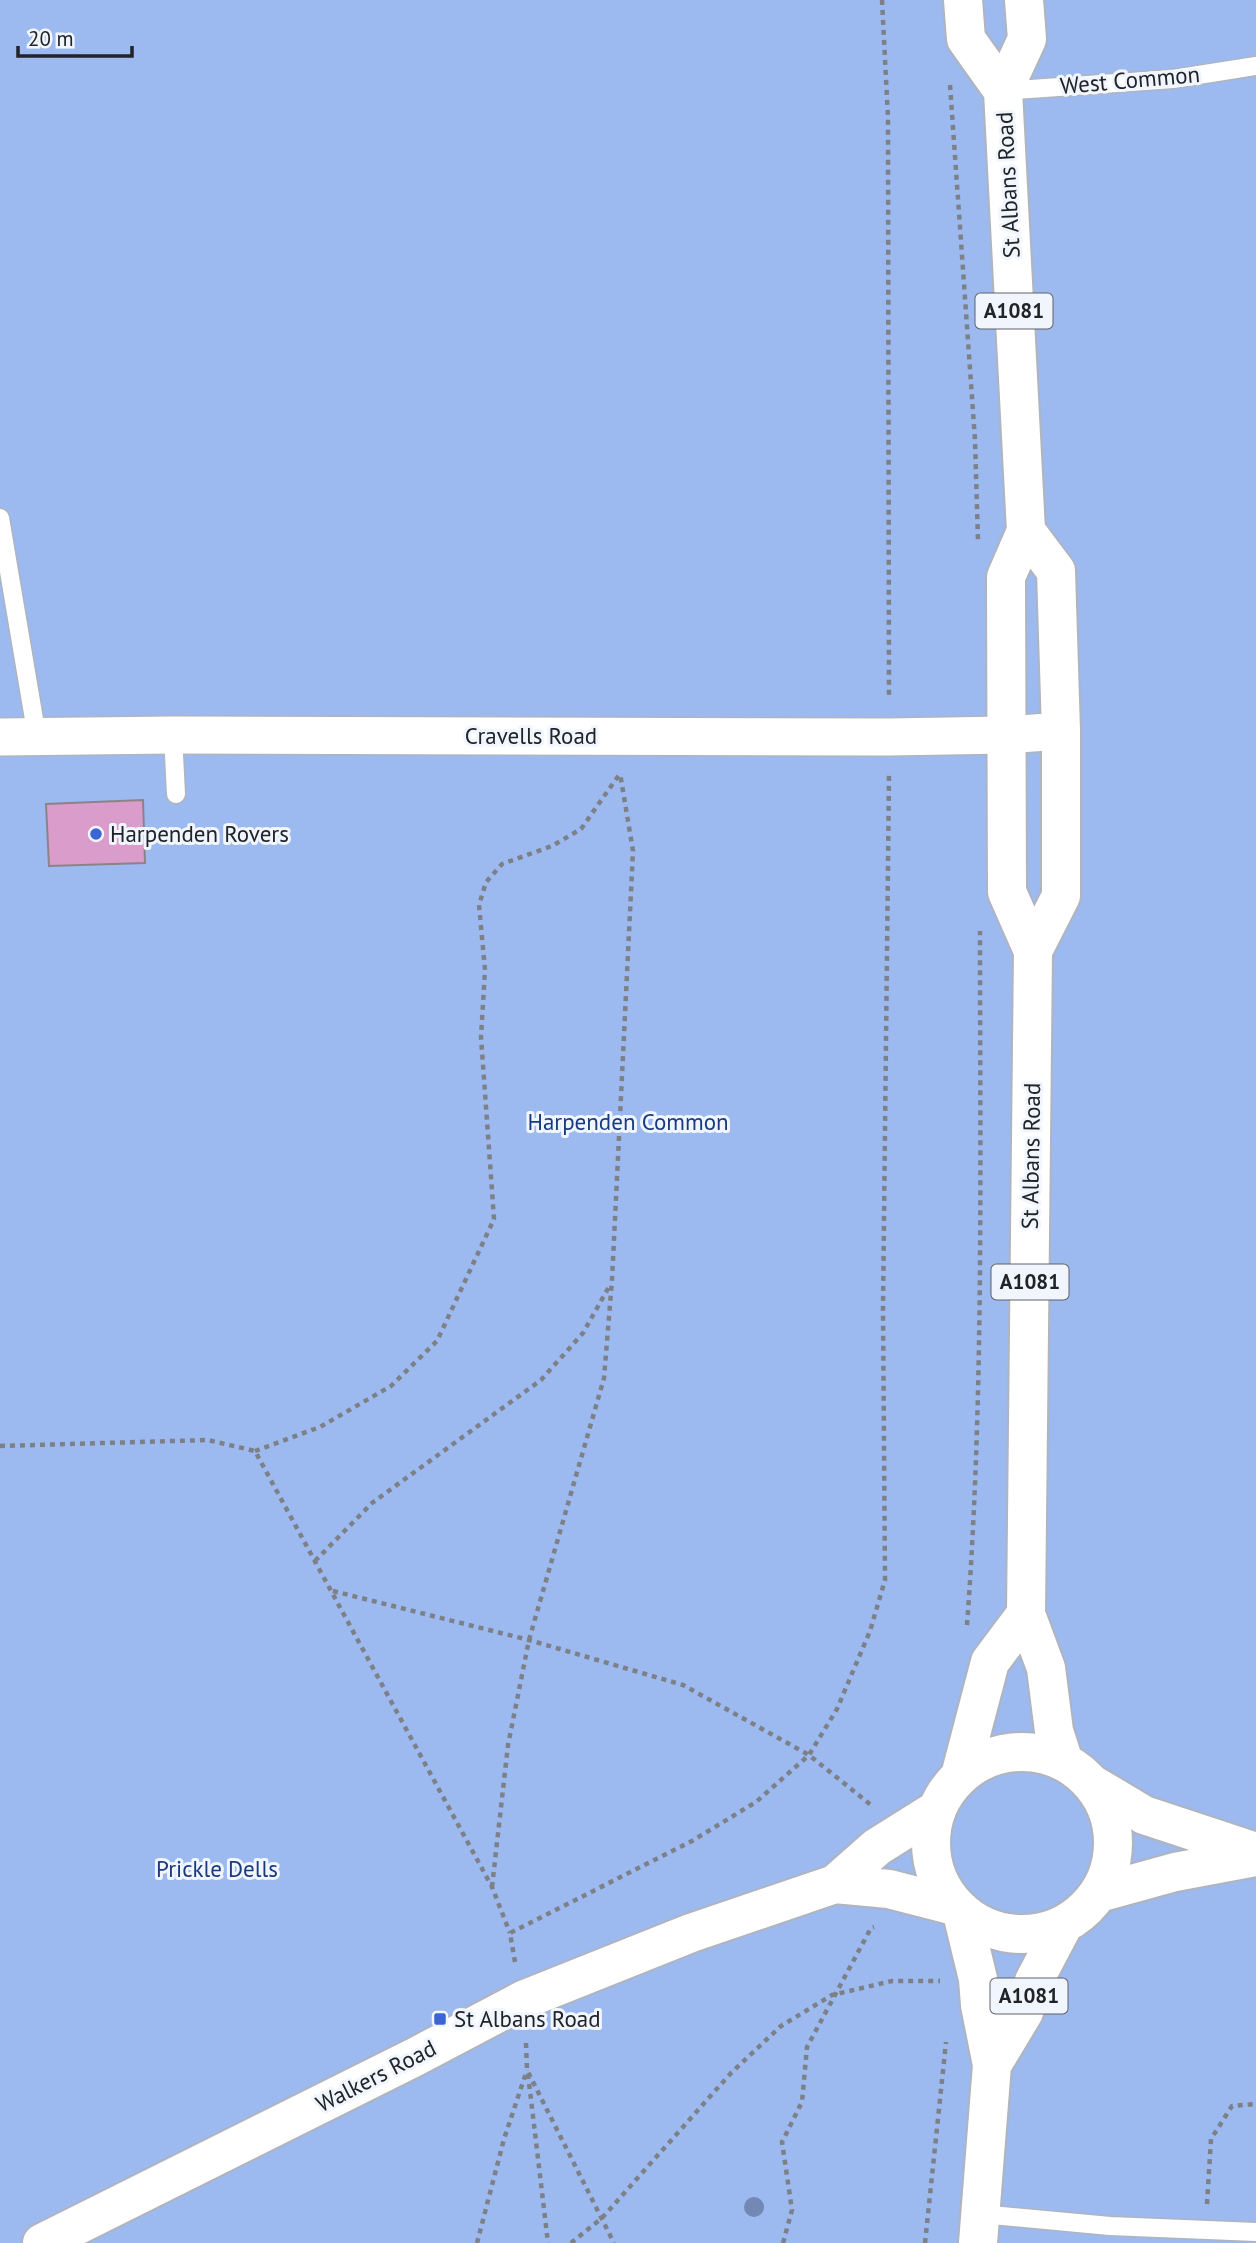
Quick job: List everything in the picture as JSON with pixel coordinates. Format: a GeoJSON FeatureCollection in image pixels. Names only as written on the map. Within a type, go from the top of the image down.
{"type":"FeatureCollection","features":[{"type":"Feature","properties":{"kind":"main road","name":"St Albans Road"},"geometry":{"type":"LineString","coordinates":[[963,0],[966,39],[1003,91]]}},
{"type":"Feature","properties":{"kind":"main road","name":"St Albans Road"},"geometry":{"type":"LineString","coordinates":[[958,1910],[985,1927],[1011,1935],[1038,1934],[1063,1926],[1083,1912],[1099,1893],[1111,1867],[1114,1838],[1108,1809],[1078,1773],[1054,1731],[1046,1668],[1026,1614],[1034,951],[1007,892],[1006,577],[1026,531],[1003,91],[1027,39],[1024,0]]}},
{"type":"Feature","properties":{"kind":"main road","name":"St Albans Road"},"geometry":{"type":"LineString","coordinates":[[1026,531],[1056,571],[1061,731],[1061,896],[1034,951]]}},
{"type":"Feature","properties":{"kind":"main road","name":"St Albans Road"},"geometry":{"type":"LineString","coordinates":[[960,1776],[990,1662],[1026,1614]]}},
{"type":"Feature","properties":{"kind":"main road","name":"St Albans Road"},"geometry":{"type":"LineString","coordinates":[[980,2229],[992,2065],[980,2005],[978,1979],[958,1910],[940,1885],[932,1860],[931,1835],[936,1810],[946,1792],[960,1776],[983,1760],[1009,1752],[1037,1753],[1078,1773]]}},
{"type":"Feature","properties":{"kind":"main road"},"geometry":{"type":"LineString","coordinates":[[1078,1773],[1144,1815],[1256,1852]]}},
{"type":"Feature","properties":{"kind":"main road","name":"Walkers Road"},"geometry":{"type":"LineString","coordinates":[[42,2243],[415,2057],[523,2000],[691,1933],[835,1884],[882,1832],[936,1810]]}},
{"type":"Feature","properties":{"kind":"main road"},"geometry":{"type":"LineString","coordinates":[[1099,1893],[1175,1872],[1256,1857]]}},
{"type":"Feature","properties":{"kind":"main road","name":"Walkers Road"},"geometry":{"type":"LineString","coordinates":[[835,1884],[892,1905],[958,1910]]}},
{"type":"Feature","properties":{"kind":"main road","name":"St Albans Road"},"geometry":{"type":"LineString","coordinates":[[992,2065],[1024,2012],[1034,1981],[1063,1926]]}},
{"type":"Feature","properties":{"kind":"street","name":"Cravells Road"},"geometry":{"type":"LineString","coordinates":[[0,737],[889,737],[1006,736],[1061,731]]}},
{"type":"Feature","properties":{"kind":"lane","name":"West Common"},"geometry":{"type":"LineString","coordinates":[[1003,91],[1173,79],[1256,66]]}},
{"type":"Feature","properties":{"kind":"lane"},"geometry":{"type":"LineString","coordinates":[[0,518],[37,737]]}},
{"type":"Feature","properties":{"kind":"lane"},"geometry":{"type":"LineString","coordinates":[[173,735],[176,794]]}},
{"type":"Feature","properties":{"kind":"lane"},"geometry":{"type":"LineString","coordinates":[[980,2229],[1110,2226],[1256,2232]]}},
{"type":"Feature","properties":{"kind":"path"},"geometry":{"type":"LineString","coordinates":[[510,1933],[692,1842],[756,1802],[809,1755],[837,1709],[870,1631],[885,1580],[883,1308],[890,843],[888,118],[882,0]]}},
{"type":"Feature","properties":{"kind":"path"},"geometry":{"type":"LineString","coordinates":[[949,79],[975,440],[979,551]]}},
{"type":"Feature","properties":{"kind":"path"},"geometry":{"type":"LineString","coordinates":[[0,1446],[208,1440],[255,1451],[320,1427],[391,1387],[437,1341],[495,1219],[481,1037],[485,970],[479,905],[486,882],[502,864],[552,846],[581,829],[619,774],[630,736]]}},
{"type":"Feature","properties":{"kind":"path"},"geometry":{"type":"LineString","coordinates":[[492,1887],[508,1745],[529,1640],[604,1378],[612,1280],[633,851],[619,774]]}},
{"type":"Feature","properties":{"kind":"path"},"geometry":{"type":"LineString","coordinates":[[967,1626],[973,1545],[976,1422],[980,1192],[980,920]]}},
{"type":"Feature","properties":{"kind":"path"},"geometry":{"type":"LineString","coordinates":[[315,1561],[372,1503],[541,1380],[583,1334],[612,1280]]}},
{"type":"Feature","properties":{"kind":"path"},"geometry":{"type":"LineString","coordinates":[[255,1451],[492,1887],[510,1933],[523,2000],[527,2070],[548,2243]]}},
{"type":"Feature","properties":{"kind":"path"},"geometry":{"type":"LineString","coordinates":[[332,1591],[529,1640],[683,1685],[809,1755],[882,1832]]}},
{"type":"Feature","properties":{"kind":"path"},"geometry":{"type":"LineString","coordinates":[[783,2243],[792,2210],[782,2142],[802,2102],[807,2047],[832,1995],[871,1928],[892,1905]]}},
{"type":"Feature","properties":{"kind":"path"},"geometry":{"type":"LineString","coordinates":[[571,2243],[602,2218],[730,2073],[780,2026],[832,1995],[892,1981],[952,1982]]}},
{"type":"Feature","properties":{"kind":"path"},"geometry":{"type":"LineString","coordinates":[[925,2243],[947,2033]]}},
{"type":"Feature","properties":{"kind":"path"},"geometry":{"type":"LineString","coordinates":[[527,2070],[614,2243]]}},
{"type":"Feature","properties":{"kind":"path"},"geometry":{"type":"LineString","coordinates":[[477,2243],[504,2139],[527,2070]]}},
{"type":"Feature","properties":{"kind":"path"},"geometry":{"type":"LineString","coordinates":[[1206,2230],[1210,2139],[1231,2106],[1256,2104]]}},
{"type":"Feature","properties":{"kind":"green space","name":"Harpenden Common"},"geometry":{"type":"Polygon","coordinates":[[[0,0],[1256,0],[1256,2243],[0,2243],[0,0]]]}},
{"type":"Feature","properties":{"kind":"building","name":"Harpenden Rovers"},"geometry":{"type":"Polygon","coordinates":[[[143,800],[145,863],[49,866],[46,804],[143,800]]]}},
{"type":"Feature","properties":{"kind":"place","name":"Harpenden Rovers"},"geometry":{"type":"Point","coordinates":[96,834]}},
{"type":"Feature","properties":{"kind":"place","name":"St Albans Road"},"geometry":{"type":"Point","coordinates":[440,2019]}},
{"type":"Feature","properties":{"kind":"park label","name":"Prickle Dells"},"geometry":{"type":"Point","coordinates":[217,1869]}}]}
